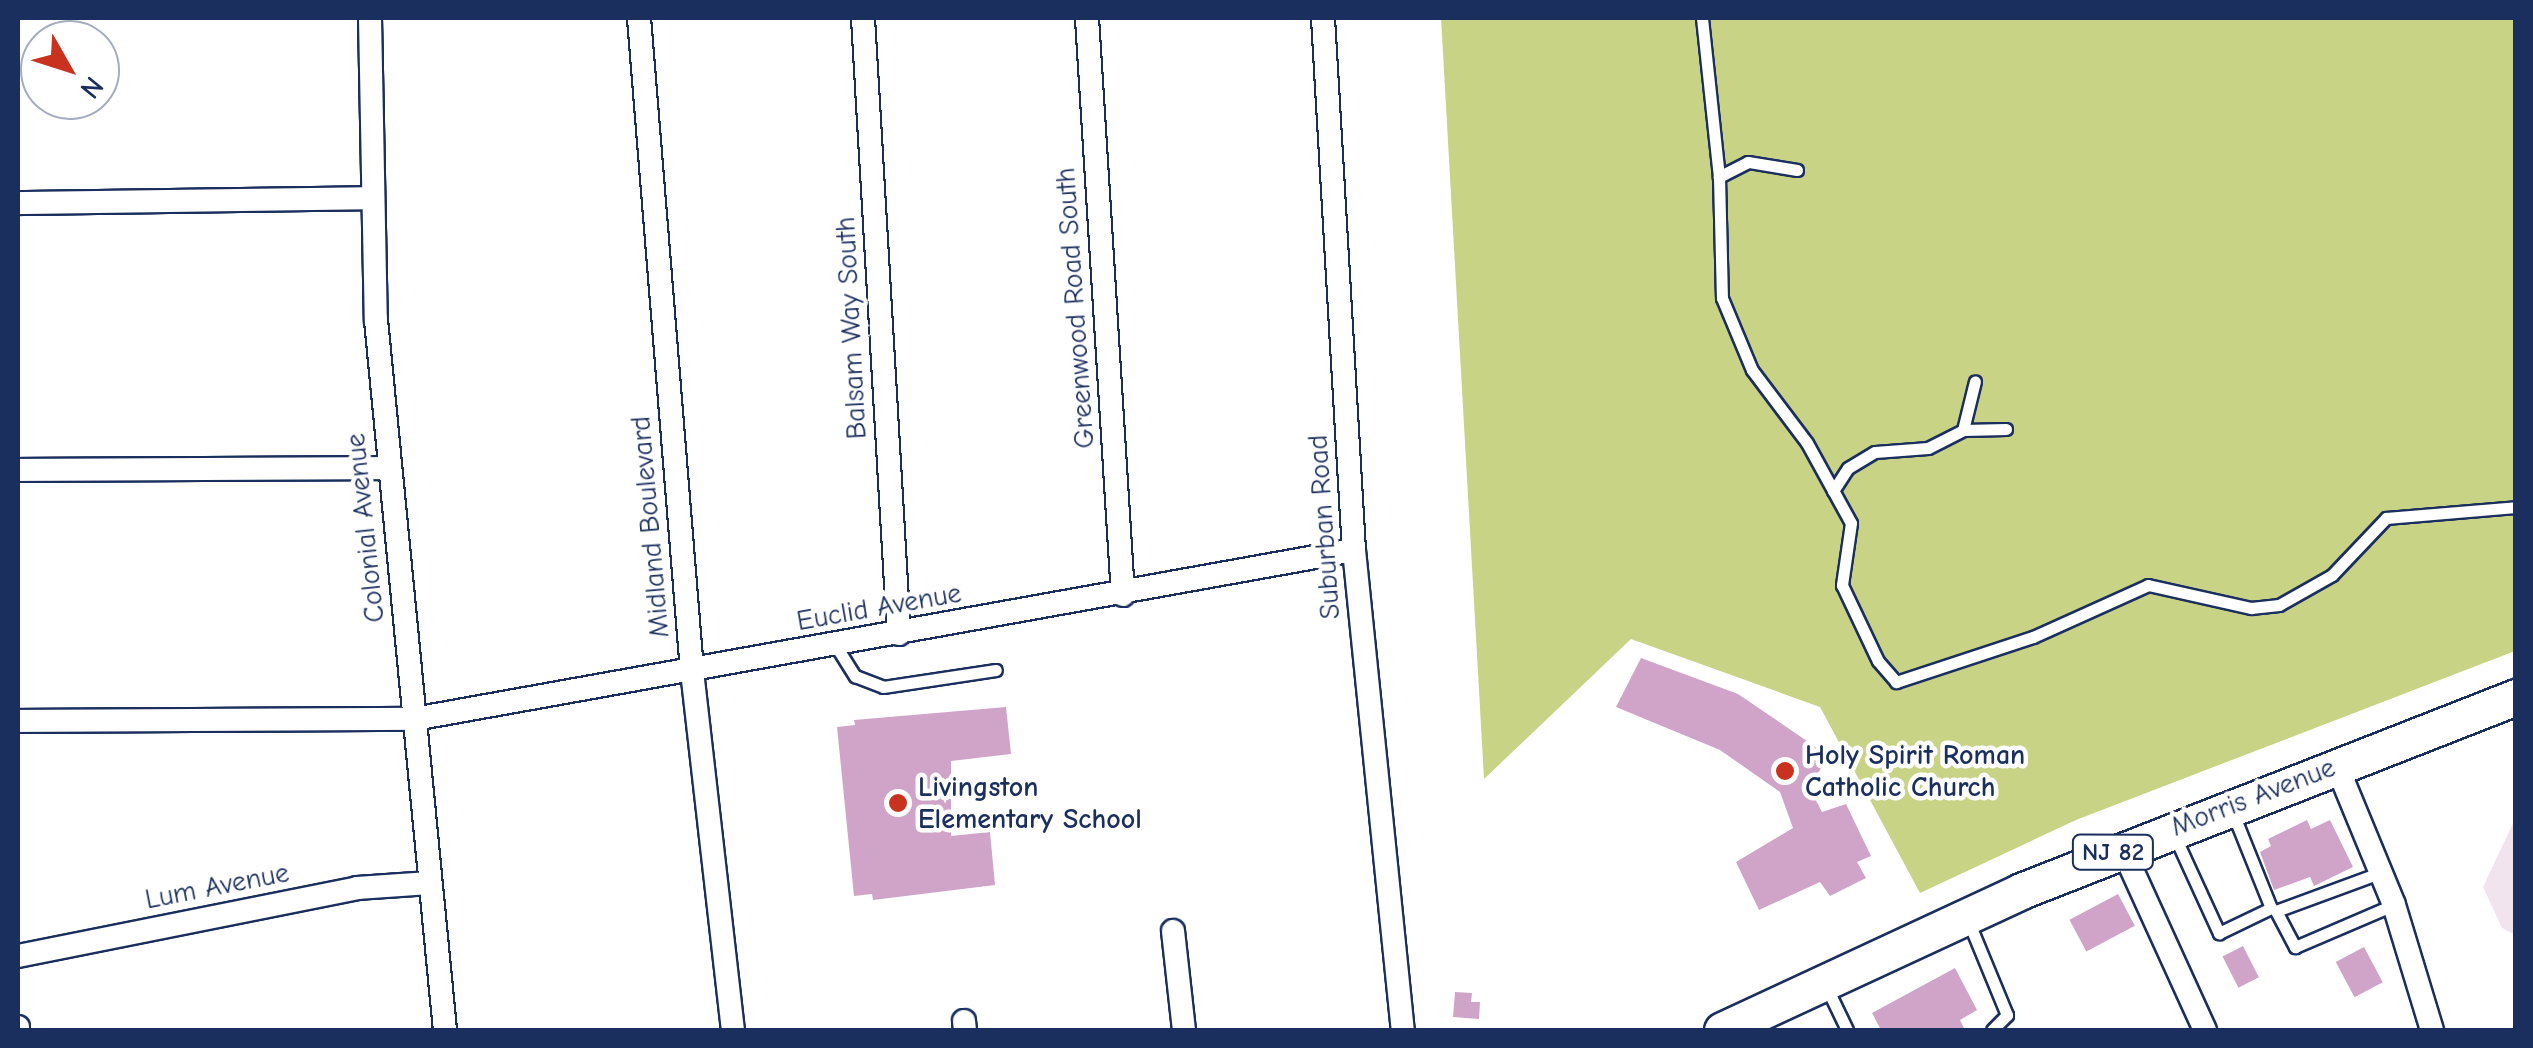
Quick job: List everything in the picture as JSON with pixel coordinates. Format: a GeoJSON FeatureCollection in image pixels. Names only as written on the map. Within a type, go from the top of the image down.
{"type":"FeatureCollection","features":[{"type":"Feature","properties":{"kind":"main road","name":"Morris Avenue"},"geometry":{"type":"LineString","coordinates":[[1722,1030],[1965,914],[2122,848],[2516,697]]}},
{"type":"Feature","properties":{"kind":"street","name":"Colonial Avenue"},"geometry":{"type":"LineString","coordinates":[[370,18],[376,320],[445,1030]]}},
{"type":"Feature","properties":{"kind":"street","name":"Midland Boulevard"},"geometry":{"type":"LineString","coordinates":[[639,18],[692,670],[733,1030]]}},
{"type":"Feature","properties":{"kind":"street","name":"Balsam Way South"},"geometry":{"type":"LineString","coordinates":[[863,18],[899,634]]}},
{"type":"Feature","properties":{"kind":"street","name":"Greenwood Road South"},"geometry":{"type":"LineString","coordinates":[[1087,18],[1123,595]]}},
{"type":"Feature","properties":{"kind":"street","name":"Suburban Road"},"geometry":{"type":"LineString","coordinates":[[1323,18],[1354,550],[1403,1030]]}},
{"type":"Feature","properties":{"kind":"street"},"geometry":{"type":"LineString","coordinates":[[18,204],[373,198]]}},
{"type":"Feature","properties":{"kind":"street"},"geometry":{"type":"LineString","coordinates":[[18,470],[390,468]]}},
{"type":"Feature","properties":{"kind":"street","name":"Euclid Avenue"},"geometry":{"type":"LineString","coordinates":[[18,721],[414,718],[1123,595],[1354,550]]}},
{"type":"Feature","properties":{"kind":"street"},"geometry":{"type":"LineString","coordinates":[[2336,764],[2394,904],[2432,1030]]}},
{"type":"Feature","properties":{"kind":"street"},"geometry":{"type":"LineString","coordinates":[[2122,848],[2205,1030]]}},
{"type":"Feature","properties":{"kind":"street","name":"Lum Avenue"},"geometry":{"type":"LineString","coordinates":[[18,956],[357,888],[430,882]]}},
{"type":"Feature","properties":{"kind":"street"},"geometry":{"type":"LineString","coordinates":[[1172,932],[1184,1030]]}},
{"type":"Feature","properties":{"kind":"lane"},"geometry":{"type":"LineString","coordinates":[[1702,18],[1719,177],[1722,298],[1737,343],[1807,443],[1851,524],[1842,585],[1878,661],[1896,682],[2033,637],[2148,585],[2251,608],[2279,605],[2332,574],[2386,518],[2516,507]]}},
{"type":"Feature","properties":{"kind":"lane"},"geometry":{"type":"LineString","coordinates":[[1719,177],[1748,162],[1797,170]]}},
{"type":"Feature","properties":{"kind":"lane"},"geometry":{"type":"LineString","coordinates":[[1963,430],[1975,381]]}},
{"type":"Feature","properties":{"kind":"lane"},"geometry":{"type":"LineString","coordinates":[[1832,492],[1848,468],[1875,452],[1928,448],[1963,430],[2006,429]]}},
{"type":"Feature","properties":{"kind":"lane"},"geometry":{"type":"LineString","coordinates":[[836,646],[856,676],[883,687],[996,670]]}},
{"type":"Feature","properties":{"kind":"lane"},"geometry":{"type":"LineString","coordinates":[[2230,806],[2273,910],[2294,947],[2394,904]]}},
{"type":"Feature","properties":{"kind":"lane"},"geometry":{"type":"LineString","coordinates":[[2172,829],[2220,933],[2382,872]]}},
{"type":"Feature","properties":{"kind":"lane"},"geometry":{"type":"LineString","coordinates":[[1965,914],[2006,1015],[1992,1030]]}},
{"type":"Feature","properties":{"kind":"lane"},"geometry":{"type":"LineString","coordinates":[[1823,980],[1847,1030]]}},
{"type":"Feature","properties":{"kind":"shaded area"},"geometry":{"type":"Polygon","coordinates":[[[2515,819],[2515,935],[2502,928],[2483,887],[2515,819]]]}},
{"type":"Feature","properties":{"kind":"green space"},"geometry":{"type":"Polygon","coordinates":[[[1441,18],[2515,18],[2515,651],[2076,820],[1920,893],[1820,707],[1631,639],[1484,779],[1441,18]]]}},
{"type":"Feature","properties":{"kind":"building","name":"Holy Spirit Roman Catholic Church"},"geometry":{"type":"Polygon","coordinates":[[[1641,658],[1738,694],[1829,756],[1809,787],[1822,812],[1846,804],[1871,856],[1857,862],[1866,878],[1830,896],[1820,882],[1759,910],[1736,862],[1793,828],[1780,792],[1720,750],[1616,707],[1641,658]]]}},
{"type":"Feature","properties":{"kind":"building","name":"Livingston Elementary School"},"geometry":{"type":"Polygon","coordinates":[[[1006,707],[1011,754],[951,761],[951,836],[990,832],[995,885],[873,900],[872,894],[854,896],[837,727],[855,725],[854,720],[1006,707]]]}},
{"type":"Feature","properties":{"kind":"building"},"geometry":{"type":"Polygon","coordinates":[[[2307,820],[2311,829],[2330,820],[2353,867],[2314,886],[2310,877],[2274,890],[2260,852],[2271,846],[2268,839],[2307,820]]]}},
{"type":"Feature","properties":{"kind":"building"},"geometry":{"type":"Polygon","coordinates":[[[2118,894],[2135,926],[2086,952],[2069,920],[2118,894]]]}},
{"type":"Feature","properties":{"kind":"building"},"geometry":{"type":"Polygon","coordinates":[[[2243,946],[2259,977],[2238,988],[2223,956],[2243,946]]]}},
{"type":"Feature","properties":{"kind":"building"},"geometry":{"type":"Polygon","coordinates":[[[2364,947],[2383,982],[2355,997],[2336,962],[2364,947]]]}},
{"type":"Feature","properties":{"kind":"building"},"geometry":{"type":"Polygon","coordinates":[[[1955,968],[1977,1010],[1960,1020],[1965,1030],[1881,1030],[1872,1013],[1955,968]]]}},
{"type":"Feature","properties":{"kind":"building"},"geometry":{"type":"Polygon","coordinates":[[[1455,992],[1472,993],[1471,1002],[1480,1002],[1479,1019],[1453,1017],[1455,992]]]}},
{"type":"Feature","properties":{"kind":"place","name":"Holy Spirit Roman Catholic Church"},"geometry":{"type":"Point","coordinates":[1785,771]}},
{"type":"Feature","properties":{"kind":"place","name":"Livingston Elementary School"},"geometry":{"type":"Point","coordinates":[898,803]}}]}
